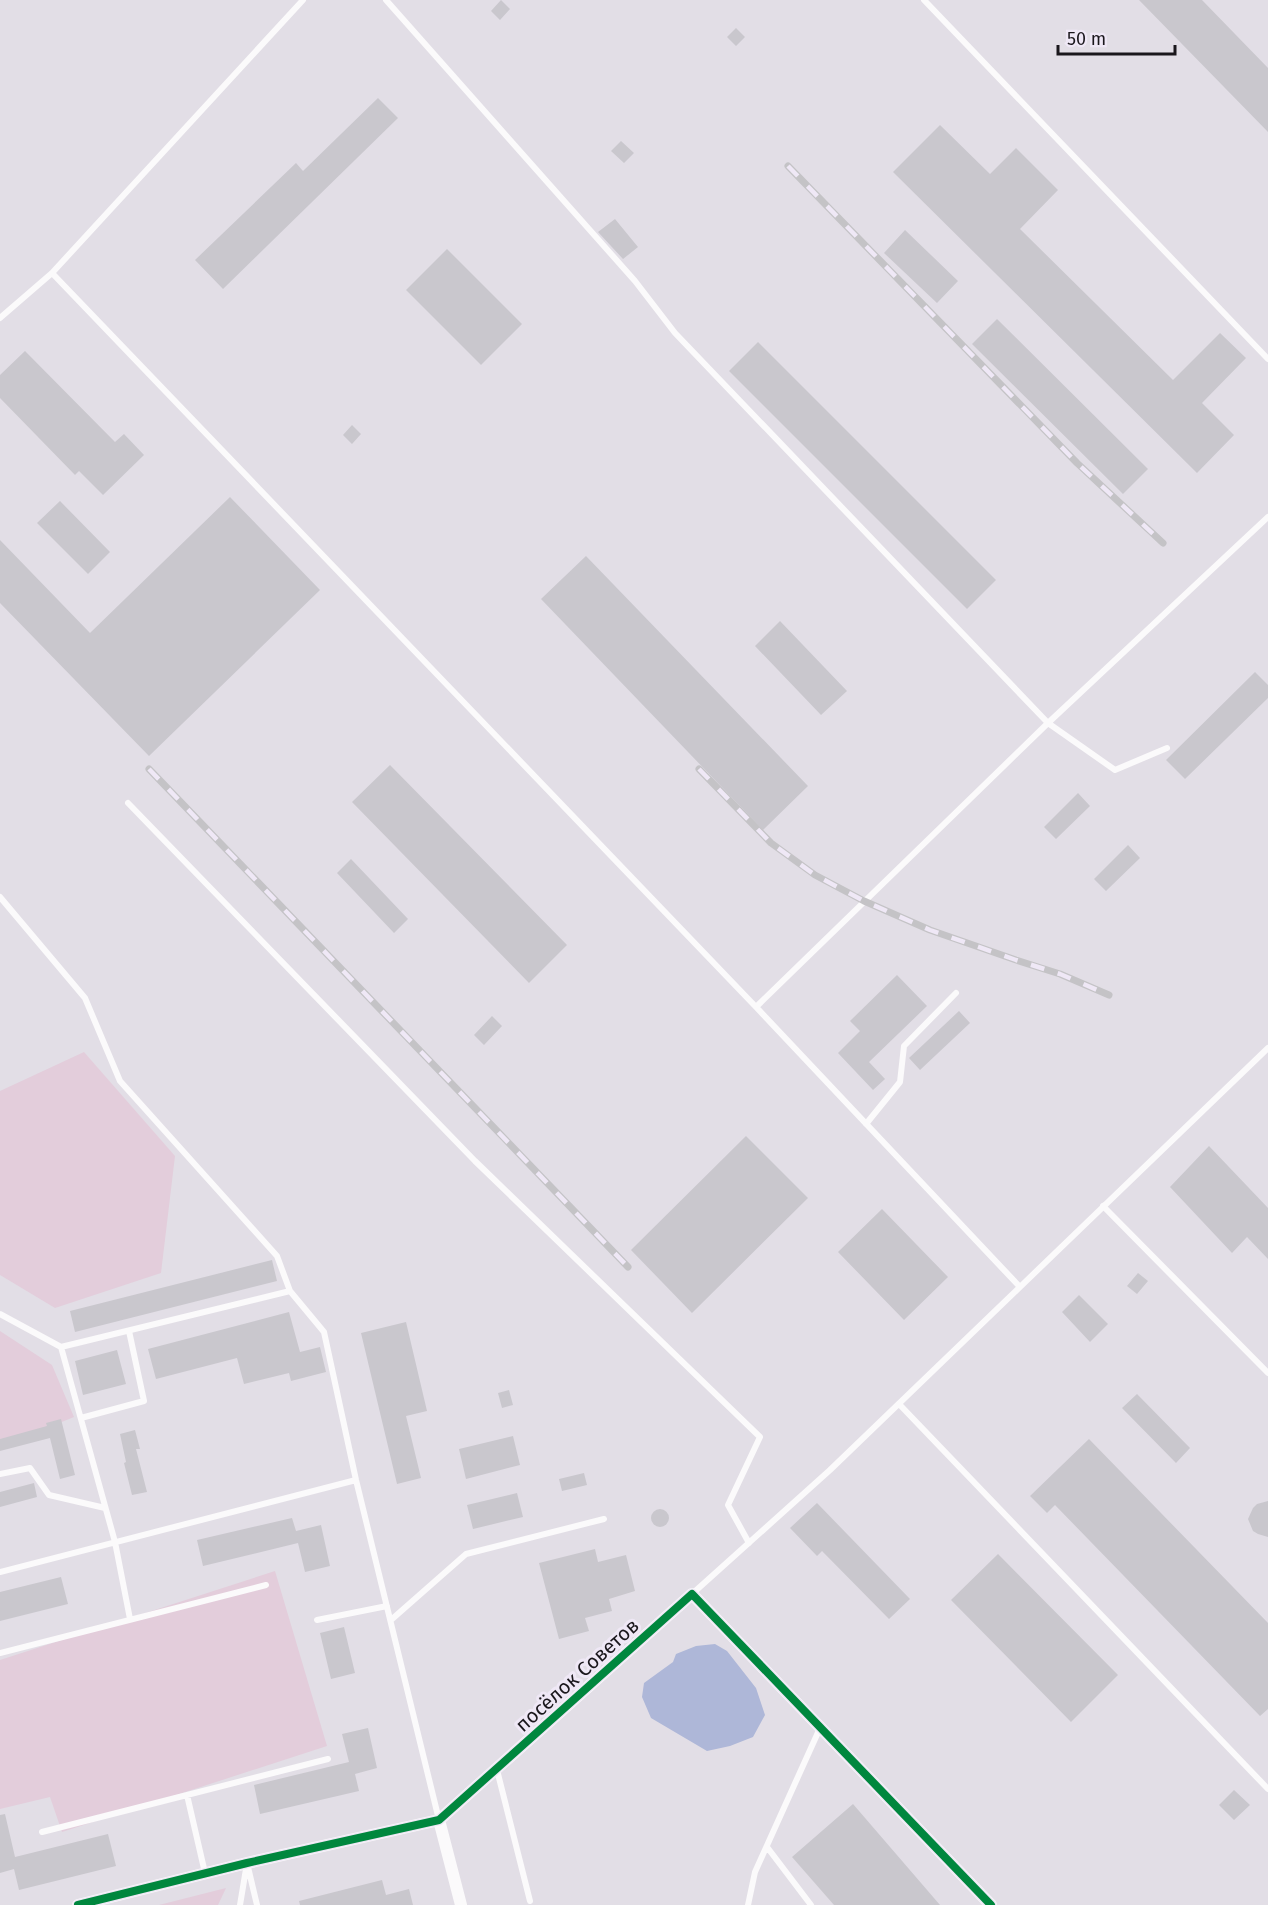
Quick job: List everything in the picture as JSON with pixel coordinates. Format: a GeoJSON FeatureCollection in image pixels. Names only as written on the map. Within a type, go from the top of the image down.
{"type":"FeatureCollection","features":[{"type":"Feature","properties":{"kind":"street"},"geometry":{"type":"LineString","coordinates":[[692,1594],[991,1905]]}},
{"type":"Feature","properties":{"kind":"street","name":"посёлок Советов"},"geometry":{"type":"LineString","coordinates":[[78,1905],[247,1863],[439,1821],[692,1594]]}},
{"type":"Feature","properties":{"kind":"street"},"geometry":{"type":"LineString","coordinates":[[439,1821],[461,1905]]}},
{"type":"Feature","properties":{"kind":"lane"},"geometry":{"type":"LineString","coordinates":[[0,318],[52,273],[303,0]]}},
{"type":"Feature","properties":{"kind":"lane"},"geometry":{"type":"LineString","coordinates":[[386,0],[635,281],[675,333],[1048,723],[1114,770],[1167,748]]}},
{"type":"Feature","properties":{"kind":"lane"},"geometry":{"type":"LineString","coordinates":[[924,0],[1268,359]]}},
{"type":"Feature","properties":{"kind":"lane"},"geometry":{"type":"LineString","coordinates":[[52,273],[756,1007],[1020,1287]]}},
{"type":"Feature","properties":{"kind":"lane"},"geometry":{"type":"LineString","coordinates":[[756,1007],[1048,723],[1267,519]]}},
{"type":"Feature","properties":{"kind":"lane"},"geometry":{"type":"LineString","coordinates":[[128,803],[475,1161],[760,1437],[728,1505],[749,1543]]}},
{"type":"Feature","properties":{"kind":"lane"},"geometry":{"type":"LineString","coordinates":[[0,897],[86,998],[120,1081],[277,1256],[290,1291],[324,1332],[356,1480],[439,1821]]}},
{"type":"Feature","properties":{"kind":"lane"},"geometry":{"type":"LineString","coordinates":[[866,1124],[900,1082],[904,1046],[956,993]]}},
{"type":"Feature","properties":{"kind":"lane"},"geometry":{"type":"LineString","coordinates":[[692,1594],[830,1470],[1268,1048]]}},
{"type":"Feature","properties":{"kind":"lane"},"geometry":{"type":"LineString","coordinates":[[1103,1206],[1268,1373]]}},
{"type":"Feature","properties":{"kind":"lane"},"geometry":{"type":"LineString","coordinates":[[0,1314],[61,1347],[290,1291]]}},
{"type":"Feature","properties":{"kind":"lane"},"geometry":{"type":"LineString","coordinates":[[81,1419],[144,1401],[129,1330]]}},
{"type":"Feature","properties":{"kind":"lane"},"geometry":{"type":"LineString","coordinates":[[61,1347],[115,1542],[130,1619]]}},
{"type":"Feature","properties":{"kind":"lane"},"geometry":{"type":"LineString","coordinates":[[899,1404],[1268,1789]]}},
{"type":"Feature","properties":{"kind":"lane"},"geometry":{"type":"LineString","coordinates":[[0,1474],[30,1468],[49,1495],[105,1508]]}},
{"type":"Feature","properties":{"kind":"lane"},"geometry":{"type":"LineString","coordinates":[[0,1572],[356,1480]]}},
{"type":"Feature","properties":{"kind":"lane"},"geometry":{"type":"LineString","coordinates":[[391,1620],[466,1554],[604,1519]]}},
{"type":"Feature","properties":{"kind":"lane"},"geometry":{"type":"LineString","coordinates":[[0,1653],[266,1586]]}},
{"type":"Feature","properties":{"kind":"lane"},"geometry":{"type":"LineString","coordinates":[[317,1620],[387,1606]]}},
{"type":"Feature","properties":{"kind":"lane"},"geometry":{"type":"LineString","coordinates":[[748,1905],[755,1872],[820,1728]]}},
{"type":"Feature","properties":{"kind":"lane"},"geometry":{"type":"LineString","coordinates":[[42,1832],[328,1759]]}},
{"type":"Feature","properties":{"kind":"lane"},"geometry":{"type":"LineString","coordinates":[[497,1770],[530,1901]]}},
{"type":"Feature","properties":{"kind":"lane"},"geometry":{"type":"LineString","coordinates":[[187,1795],[205,1873]]}},
{"type":"Feature","properties":{"kind":"lane"},"geometry":{"type":"LineString","coordinates":[[767,1847],[811,1905]]}},
{"type":"Feature","properties":{"kind":"lane"},"geometry":{"type":"LineString","coordinates":[[240,1905],[247,1863]]}},
{"type":"Feature","properties":{"kind":"lane"},"geometry":{"type":"LineString","coordinates":[[247,1863],[256,1905]]}},
{"type":"Feature","properties":{"kind":"shaded area"},"geometry":{"type":"Polygon","coordinates":[[[84,1052],[175,1156],[161,1273],[55,1308],[0,1275],[0,1091],[84,1052]]]}},
{"type":"Feature","properties":{"kind":"shaded area"},"geometry":{"type":"Polygon","coordinates":[[[0,1331],[52,1365],[74,1417],[0,1447],[0,1331]]]}},
{"type":"Feature","properties":{"kind":"shaded area"},"geometry":{"type":"Polygon","coordinates":[[[275,1571],[327,1746],[62,1832],[50,1797],[0,1809],[0,1660],[275,1571]]]}},
{"type":"Feature","properties":{"kind":"shaded area"},"geometry":{"type":"Polygon","coordinates":[[[226,1888],[218,1905],[159,1905],[226,1888]]]}},
{"type":"Feature","properties":{"kind":"water"},"geometry":{"type":"Polygon","coordinates":[[[715,1644],[727,1651],[756,1688],[765,1715],[753,1737],[730,1746],[707,1751],[651,1718],[642,1697],[644,1683],[673,1662],[676,1654],[696,1646],[715,1644]]]}},
{"type":"Feature","properties":{"kind":"building"},"geometry":{"type":"Polygon","coordinates":[[[501,0],[510,9],[500,20],[491,11],[501,0]]]}},
{"type":"Feature","properties":{"kind":"building"},"geometry":{"type":"Polygon","coordinates":[[[1139,0],[1202,0],[1268,68],[1268,132],[1139,0]]]}},
{"type":"Feature","properties":{"kind":"building"},"geometry":{"type":"Polygon","coordinates":[[[736,28],[745,37],[736,46],[727,37],[736,28]]]}},
{"type":"Feature","properties":{"kind":"building"},"geometry":{"type":"Polygon","coordinates":[[[378,98],[398,118],[223,289],[195,260],[296,163],[303,171],[378,98]]]}},
{"type":"Feature","properties":{"kind":"building"},"geometry":{"type":"Polygon","coordinates":[[[940,125],[990,174],[1016,148],[1058,190],[1020,229],[1173,380],[1220,333],[1246,358],[1202,403],[1234,435],[1197,473],[893,172],[940,125]]]}},
{"type":"Feature","properties":{"kind":"building"},"geometry":{"type":"Polygon","coordinates":[[[621,141],[634,153],[624,163],[611,151],[621,141]]]}},
{"type":"Feature","properties":{"kind":"building"},"geometry":{"type":"Polygon","coordinates":[[[615,219],[638,247],[623,259],[598,232],[615,219]]]}},
{"type":"Feature","properties":{"kind":"building"},"geometry":{"type":"Polygon","coordinates":[[[905,230],[958,281],[937,303],[884,253],[905,230]]]}},
{"type":"Feature","properties":{"kind":"building"},"geometry":{"type":"Polygon","coordinates":[[[447,249],[522,324],[481,365],[406,290],[447,249]]]}},
{"type":"Feature","properties":{"kind":"building"},"geometry":{"type":"Polygon","coordinates":[[[997,319],[1148,469],[1123,494],[972,344],[997,319]]]}},
{"type":"Feature","properties":{"kind":"building"},"geometry":{"type":"Polygon","coordinates":[[[758,342],[996,580],[967,609],[729,371],[758,342]]]}},
{"type":"Feature","properties":{"kind":"building"},"geometry":{"type":"Polygon","coordinates":[[[25,351],[115,442],[124,434],[144,455],[103,495],[79,471],[75,475],[0,398],[0,375],[25,351]]]}},
{"type":"Feature","properties":{"kind":"building"},"geometry":{"type":"Polygon","coordinates":[[[352,425],[361,434],[352,444],[343,435],[352,425]]]}},
{"type":"Feature","properties":{"kind":"building"},"geometry":{"type":"Polygon","coordinates":[[[230,497],[320,590],[149,756],[0,603],[0,540],[90,633],[230,497]]]}},
{"type":"Feature","properties":{"kind":"building"},"geometry":{"type":"Polygon","coordinates":[[[60,501],[110,552],[88,574],[37,523],[60,501]]]}},
{"type":"Feature","properties":{"kind":"building"},"geometry":{"type":"Polygon","coordinates":[[[586,556],[808,786],[763,830],[541,599],[586,556]]]}},
{"type":"Feature","properties":{"kind":"building"},"geometry":{"type":"Polygon","coordinates":[[[780,621],[847,691],[821,715],[755,646],[780,621]]]}},
{"type":"Feature","properties":{"kind":"building"},"geometry":{"type":"Polygon","coordinates":[[[1255,672],[1268,685],[1268,698],[1185,779],[1166,760],[1255,672]]]}},
{"type":"Feature","properties":{"kind":"building"},"geometry":{"type":"Polygon","coordinates":[[[390,765],[567,945],[529,983],[352,802],[390,765]]]}},
{"type":"Feature","properties":{"kind":"building"},"geometry":{"type":"Polygon","coordinates":[[[1078,793],[1090,806],[1056,839],[1044,827],[1078,793]]]}},
{"type":"Feature","properties":{"kind":"building"},"geometry":{"type":"Polygon","coordinates":[[[1128,845],[1140,858],[1106,891],[1094,879],[1128,845]]]}},
{"type":"Feature","properties":{"kind":"building"},"geometry":{"type":"Polygon","coordinates":[[[351,859],[408,919],[394,933],[337,873],[351,859]]]}},
{"type":"Feature","properties":{"kind":"building"},"geometry":{"type":"Polygon","coordinates":[[[897,975],[927,1006],[869,1062],[885,1079],[873,1090],[838,1053],[860,1031],[850,1021],[897,975]]]}},
{"type":"Feature","properties":{"kind":"building"},"geometry":{"type":"Polygon","coordinates":[[[959,1011],[970,1023],[920,1070],[909,1058],[959,1011]]]}},
{"type":"Feature","properties":{"kind":"building"},"geometry":{"type":"Polygon","coordinates":[[[492,1016],[502,1026],[484,1045],[474,1035],[492,1016]]]}},
{"type":"Feature","properties":{"kind":"building"},"geometry":{"type":"Polygon","coordinates":[[[746,1136],[808,1198],[692,1313],[631,1250],[746,1136]]]}},
{"type":"Feature","properties":{"kind":"building"},"geometry":{"type":"Polygon","coordinates":[[[1209,1146],[1268,1208],[1268,1259],[1247,1237],[1232,1253],[1170,1187],[1209,1146]]]}},
{"type":"Feature","properties":{"kind":"building"},"geometry":{"type":"Polygon","coordinates":[[[882,1209],[948,1277],[904,1320],[838,1252],[882,1209]]]}},
{"type":"Feature","properties":{"kind":"building"},"geometry":{"type":"Polygon","coordinates":[[[272,1260],[277,1281],[75,1332],[70,1311],[272,1260]]]}},
{"type":"Feature","properties":{"kind":"building"},"geometry":{"type":"Polygon","coordinates":[[[1138,1273],[1148,1281],[1137,1294],[1127,1286],[1138,1273]]]}},
{"type":"Feature","properties":{"kind":"building"},"geometry":{"type":"Polygon","coordinates":[[[1079,1295],[1108,1324],[1090,1342],[1062,1312],[1079,1295]]]}},
{"type":"Feature","properties":{"kind":"building"},"geometry":{"type":"Polygon","coordinates":[[[289,1312],[300,1352],[320,1347],[326,1372],[291,1381],[289,1373],[244,1384],[237,1358],[156,1379],[148,1349],[289,1312]]]}},
{"type":"Feature","properties":{"kind":"building"},"geometry":{"type":"Polygon","coordinates":[[[406,1322],[427,1411],[406,1416],[421,1478],[397,1484],[361,1333],[406,1322]]]}},
{"type":"Feature","properties":{"kind":"building"},"geometry":{"type":"Polygon","coordinates":[[[117,1350],[126,1384],[83,1395],[75,1361],[117,1350]]]}},
{"type":"Feature","properties":{"kind":"building"},"geometry":{"type":"Polygon","coordinates":[[[509,1390],[513,1405],[502,1408],[498,1393],[509,1390]]]}},
{"type":"Feature","properties":{"kind":"building"},"geometry":{"type":"Polygon","coordinates":[[[1137,1394],[1190,1448],[1176,1463],[1122,1408],[1137,1394]]]}},
{"type":"Feature","properties":{"kind":"building"},"geometry":{"type":"Polygon","coordinates":[[[61,1419],[75,1475],[60,1479],[50,1438],[0,1451],[0,1439],[47,1426],[46,1423],[61,1419]]]}},
{"type":"Feature","properties":{"kind":"building"},"geometry":{"type":"Polygon","coordinates":[[[135,1430],[140,1449],[136,1449],[147,1492],[132,1495],[120,1434],[135,1430]]]}},
{"type":"Feature","properties":{"kind":"building"},"geometry":{"type":"Polygon","coordinates":[[[513,1436],[520,1465],[466,1479],[459,1449],[513,1436]]]}},
{"type":"Feature","properties":{"kind":"building"},"geometry":{"type":"Polygon","coordinates":[[[1089,1439],[1268,1623],[1268,1709],[1260,1716],[1055,1505],[1047,1513],[1030,1496],[1089,1439]]]}},
{"type":"Feature","properties":{"kind":"building"},"geometry":{"type":"Polygon","coordinates":[[[584,1473],[587,1485],[562,1491],[559,1479],[584,1473]]]}},
{"type":"Feature","properties":{"kind":"building"},"geometry":{"type":"Polygon","coordinates":[[[34,1483],[37,1497],[0,1507],[0,1492],[34,1483]]]}},
{"type":"Feature","properties":{"kind":"building"},"geometry":{"type":"Polygon","coordinates":[[[517,1493],[523,1517],[473,1529],[467,1505],[517,1493]]]}},
{"type":"Feature","properties":{"kind":"building"},"geometry":{"type":"Polygon","coordinates":[[[1268,1501],[1268,1537],[1253,1531],[1248,1519],[1257,1504],[1268,1501]]]}},
{"type":"Feature","properties":{"kind":"building"},"geometry":{"type":"Polygon","coordinates":[[[817,1503],[910,1599],[889,1619],[822,1551],[817,1556],[790,1528],[817,1503]]]}},
{"type":"Feature","properties":{"kind":"building"},"geometry":{"type":"Polygon","coordinates":[[[660,1509],[666,1512],[669,1518],[666,1524],[660,1527],[654,1524],[651,1518],[654,1512],[660,1509]]]}},
{"type":"Feature","properties":{"kind":"building"},"geometry":{"type":"Polygon","coordinates":[[[292,1518],[296,1531],[321,1525],[330,1566],[305,1572],[298,1543],[203,1566],[197,1540],[292,1518]]]}},
{"type":"Feature","properties":{"kind":"building"},"geometry":{"type":"Polygon","coordinates":[[[595,1549],[598,1562],[626,1555],[635,1591],[609,1599],[612,1611],[585,1618],[589,1631],[559,1639],[539,1563],[595,1549]]]}},
{"type":"Feature","properties":{"kind":"building"},"geometry":{"type":"Polygon","coordinates":[[[998,1554],[1118,1675],[1071,1722],[951,1600],[998,1554]]]}},
{"type":"Feature","properties":{"kind":"building"},"geometry":{"type":"Polygon","coordinates":[[[61,1577],[68,1604],[0,1621],[0,1592],[61,1577]]]}},
{"type":"Feature","properties":{"kind":"building"},"geometry":{"type":"Polygon","coordinates":[[[344,1627],[355,1673],[331,1679],[320,1633],[344,1627]]]}},
{"type":"Feature","properties":{"kind":"building"},"geometry":{"type":"Polygon","coordinates":[[[368,1728],[377,1768],[355,1774],[359,1791],[260,1814],[254,1785],[349,1762],[342,1734],[368,1728]]]}},
{"type":"Feature","properties":{"kind":"building"},"geometry":{"type":"Polygon","coordinates":[[[1234,1790],[1250,1805],[1234,1820],[1219,1805],[1234,1790]]]}},
{"type":"Feature","properties":{"kind":"building"},"geometry":{"type":"Polygon","coordinates":[[[853,1804],[940,1905],[834,1905],[792,1857],[853,1804]]]}},
{"type":"Feature","properties":{"kind":"building"},"geometry":{"type":"Polygon","coordinates":[[[5,1814],[15,1857],[108,1834],[116,1866],[19,1890],[14,1869],[0,1873],[0,1815],[5,1814]]]}},
{"type":"Feature","properties":{"kind":"building"},"geometry":{"type":"Polygon","coordinates":[[[382,1880],[386,1895],[409,1889],[413,1905],[300,1905],[299,1901],[382,1880]]]}},
{"type":"Feature","properties":{"kind":"railway"},"geometry":{"type":"LineString","coordinates":[[788,166],[1077,463],[1163,543]]}},
{"type":"Feature","properties":{"kind":"railway"},"geometry":{"type":"LineString","coordinates":[[149,769],[628,1267]]}},
{"type":"Feature","properties":{"kind":"railway"},"geometry":{"type":"LineString","coordinates":[[699,769],[771,843],[815,875],[864,901],[930,930],[1060,974],[1109,995]]}},
{"type":"Feature","properties":{"kind":"cycle path"},"geometry":{"type":"LineString","coordinates":[[78,1905],[247,1863],[439,1820],[692,1594],[991,1905]]}}]}
